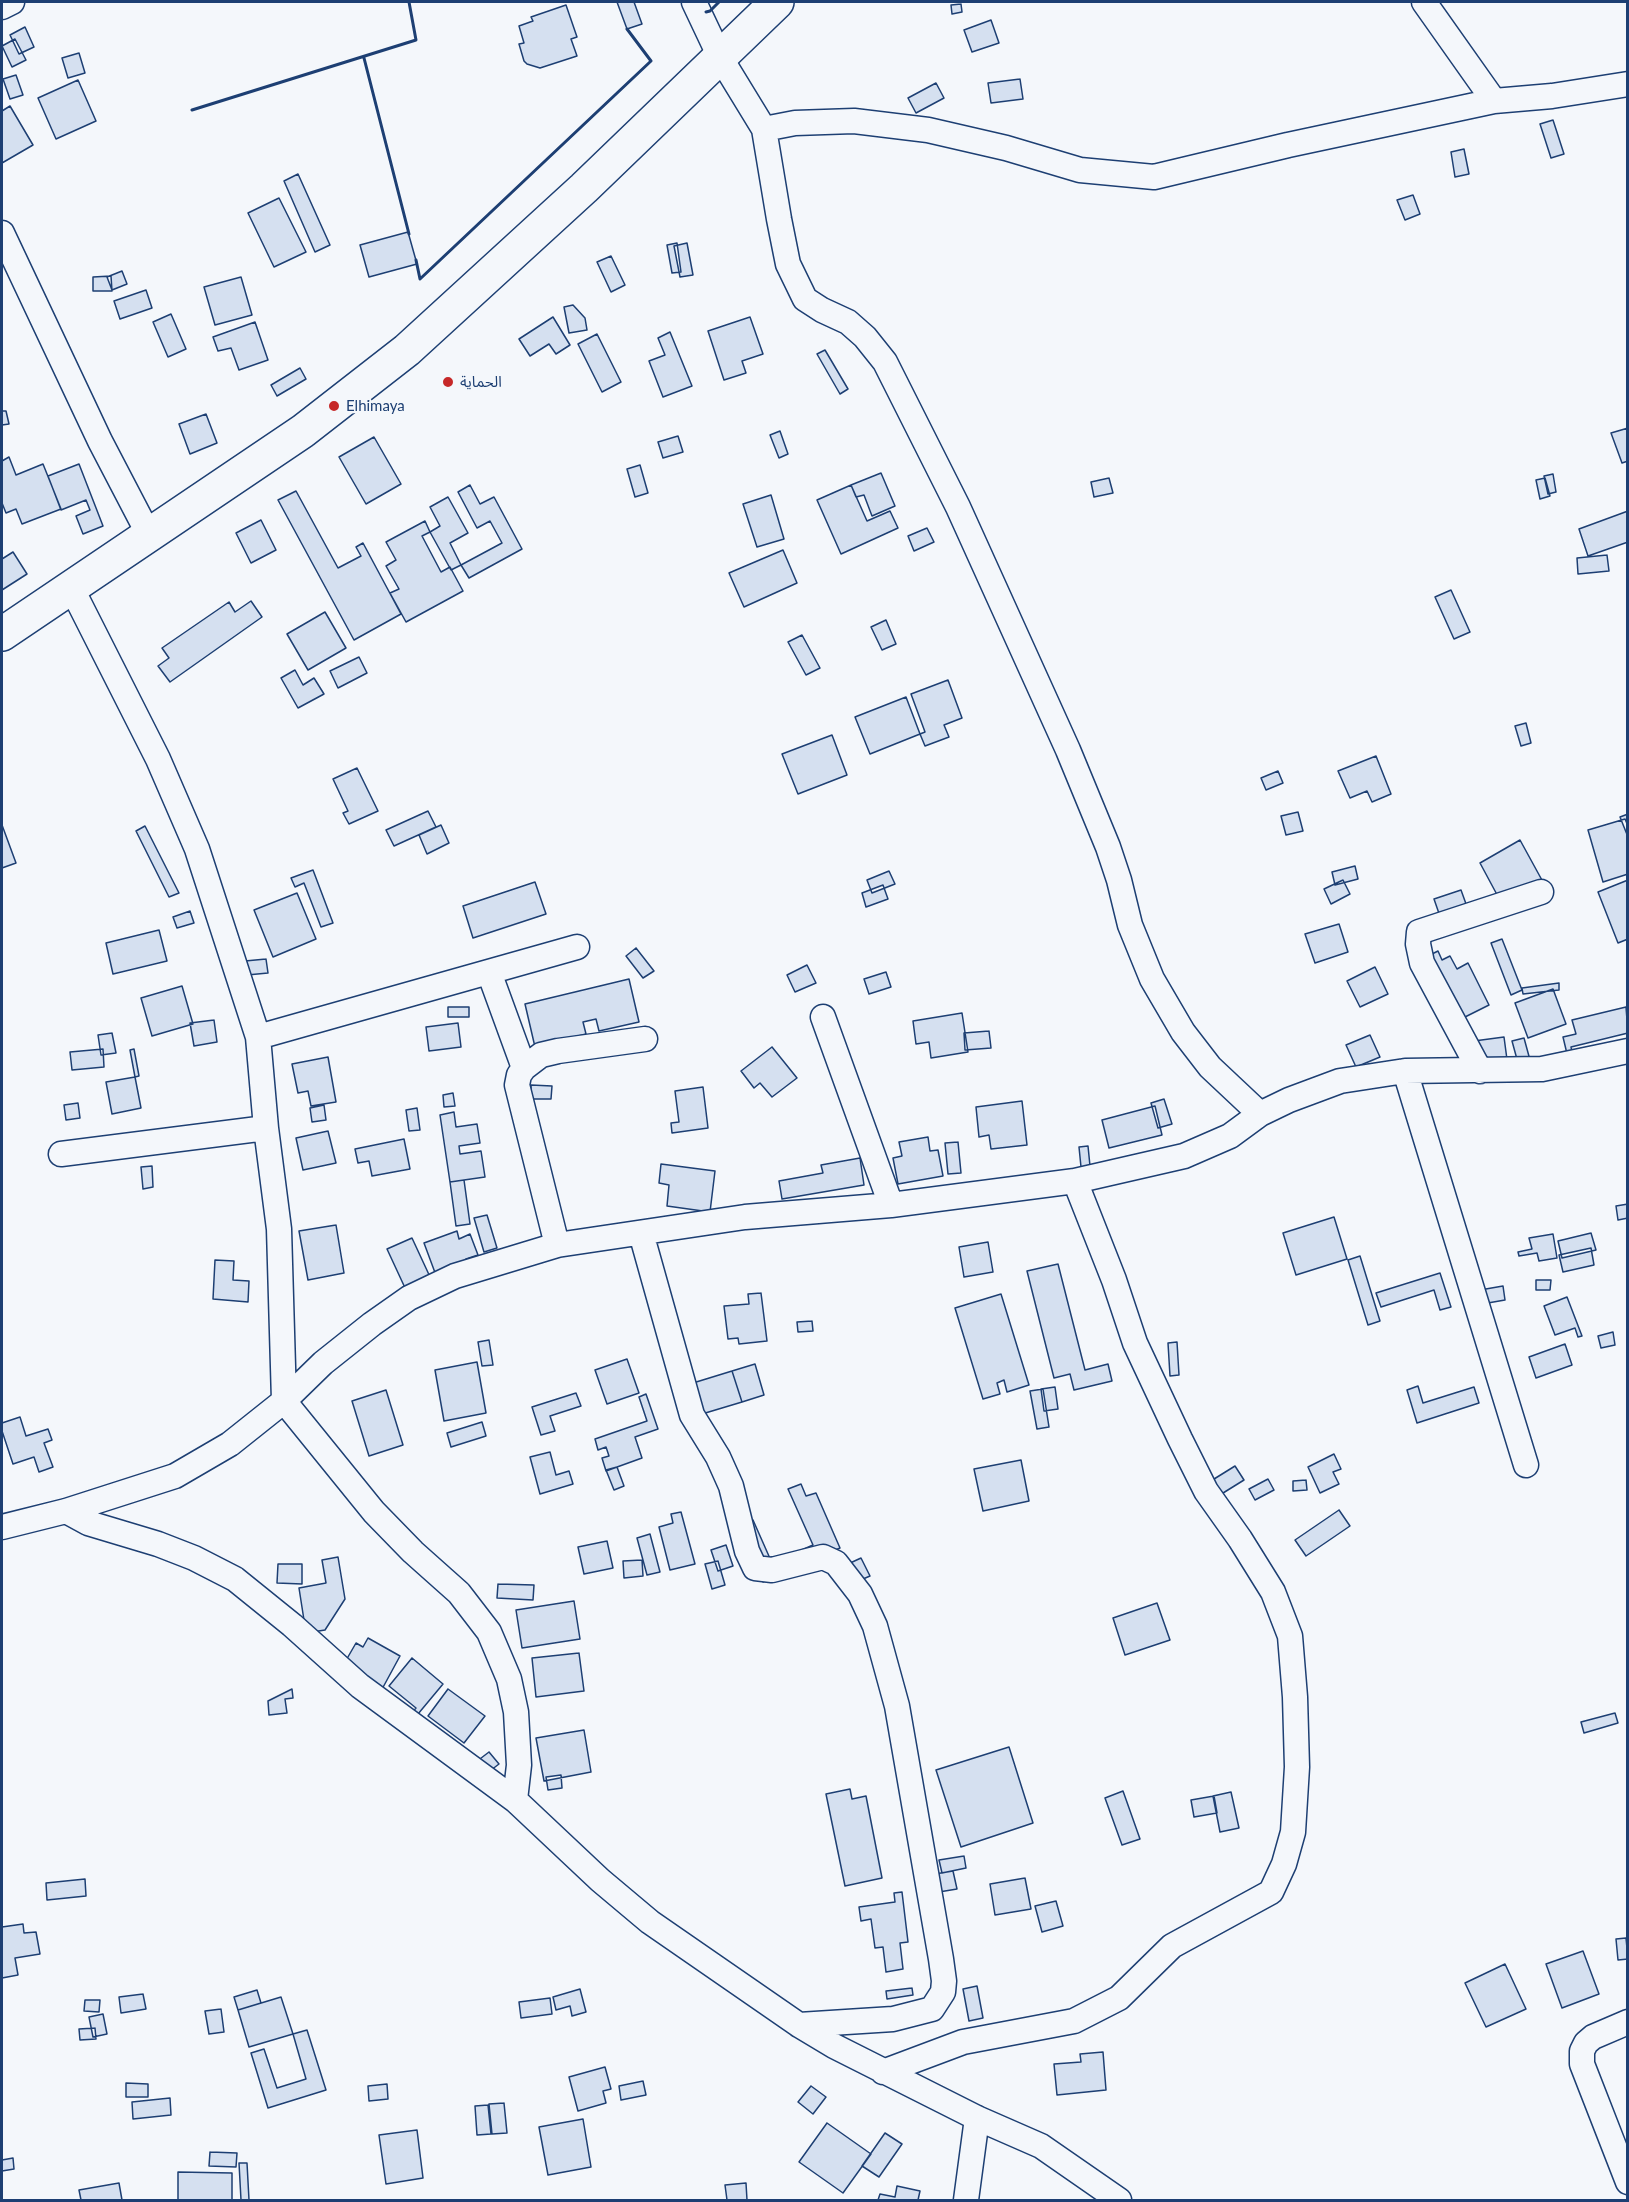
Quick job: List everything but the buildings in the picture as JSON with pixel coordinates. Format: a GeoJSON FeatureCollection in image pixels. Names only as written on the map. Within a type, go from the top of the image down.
{"type":"FeatureCollection","features":[{"type":"Feature","properties":{"kind":"main road"},"geometry":{"type":"LineString","coordinates":[[2,633],[303,431],[406,350],[584,188],[777,2]]}},
{"type":"Feature","properties":{"kind":"street"},"geometry":{"type":"LineString","coordinates":[[2,7],[12,2]]}},
{"type":"Feature","properties":{"kind":"street"},"geometry":{"type":"LineString","coordinates":[[694,2],[720,57],[764,129],[788,264],[805,299],[848,322],[865,337],[885,362],[958,507],[1068,750],[1108,847],[1130,926],[1152,979],[1183,1032],[1210,1067],[1260,1114]]}},
{"type":"Feature","properties":{"kind":"street"},"geometry":{"type":"LineString","coordinates":[[1424,2],[1494,101]]}},
{"type":"Feature","properties":{"kind":"street"},"geometry":{"type":"LineString","coordinates":[[764,129],[795,123],[854,121],[939,133],[1006,148],[1080,170],[1154,177],[1288,145],[1494,101],[1552,96],[1628,84]]}},
{"type":"Feature","properties":{"kind":"street"},"geometry":{"type":"LineString","coordinates":[[4,241],[100,441],[149,535]]}},
{"type":"Feature","properties":{"kind":"street"},"geometry":{"type":"LineString","coordinates":[[71,587],[158,759],[197,849],[258,1037],[266,1128],[279,1229],[284,1401],[374,1512],[413,1552],[459,1593],[489,1632],[508,1679],[516,1712],[519,1765],[515,1800]]}},
{"type":"Feature","properties":{"kind":"street"},"geometry":{"type":"LineString","coordinates":[[1480,1071],[1422,963],[1418,944],[1419,932],[1541,892]]}},
{"type":"Feature","properties":{"kind":"street"},"geometry":{"type":"LineString","coordinates":[[258,1037],[578,947]]}},
{"type":"Feature","properties":{"kind":"street"},"geometry":{"type":"LineString","coordinates":[[489,972],[524,1068]]}},
{"type":"Feature","properties":{"kind":"street"},"geometry":{"type":"LineString","coordinates":[[823,1017],[891,1205]]}},
{"type":"Feature","properties":{"kind":"street"},"geometry":{"type":"LineString","coordinates":[[557,1245],[517,1085],[519,1075],[524,1068],[542,1055],[645,1039]]}},
{"type":"Feature","properties":{"kind":"street"},"geometry":{"type":"LineString","coordinates":[[2,1527],[66,1511],[175,1476],[230,1444],[284,1401],[323,1363],[409,1298],[455,1276],[557,1245],[745,1217],[891,1205],[1075,1181],[1184,1156],[1230,1136],[1260,1114],[1288,1100],[1340,1080],[1405,1071],[1542,1069],[1628,1051]]}},
{"type":"Feature","properties":{"kind":"street"},"geometry":{"type":"LineString","coordinates":[[1405,1071],[1526,1465]]}},
{"type":"Feature","properties":{"kind":"street"},"geometry":{"type":"LineString","coordinates":[[61,1154],[266,1128]]}},
{"type":"Feature","properties":{"kind":"street"},"geometry":{"type":"LineString","coordinates":[[883,2072],[963,2042],[1074,2021],[1119,1998],[1172,1946],[1271,1892],[1284,1864],[1293,1832],[1297,1767],[1290,1636],[1273,1592],[1206,1491],[1180,1439],[1135,1343],[1114,1280],[1075,1181]]}},
{"type":"Feature","properties":{"kind":"street"},"geometry":{"type":"LineString","coordinates":[[641,1233],[692,1415],[718,1457],[730,1486],[747,1551],[755,1568],[772,1570],[823,1557],[836,1563],[860,1593],[875,1626],[897,1706],[941,1959],[943,1992],[932,2009],[893,2019],[799,2025]]}},
{"type":"Feature","properties":{"kind":"street"},"geometry":{"type":"LineString","coordinates":[[66,1511],[88,1523],[158,1544],[194,1558],[235,1579],[292,1625],[360,1686],[515,1800],[600,1880],[650,1922],[799,2025],[834,2046],[976,2118],[1041,2146],[1119,2200]]}},
{"type":"Feature","properties":{"kind":"street"},"geometry":{"type":"LineString","coordinates":[[1628,2022],[1593,2037],[1582,2051],[1582,2064],[1628,2182]]}},
{"type":"Feature","properties":{"kind":"street"},"geometry":{"type":"LineString","coordinates":[[966,2200],[976,2118]]}},
{"type":"Feature","properties":{"kind":"wall"},"geometry":{"type":"LineString","coordinates":[[192,110],[416,40],[409,2]]}},
{"type":"Feature","properties":{"kind":"wall"},"geometry":{"type":"LineString","coordinates":[[706,12],[719,2]]}},
{"type":"Feature","properties":{"kind":"wall"},"geometry":{"type":"LineString","coordinates":[[416,260],[420,279],[651,61],[627,29]]}},
{"type":"Feature","properties":{"kind":"wall"},"geometry":{"type":"LineString","coordinates":[[364,58],[409,234]]}},
{"type":"Feature","properties":{"kind":"place","name":"الحماية"},"geometry":{"type":"Point","coordinates":[448,382]}},
{"type":"Feature","properties":{"kind":"place","name":"Elhimaya"},"geometry":{"type":"Point","coordinates":[334,406]}}]}
